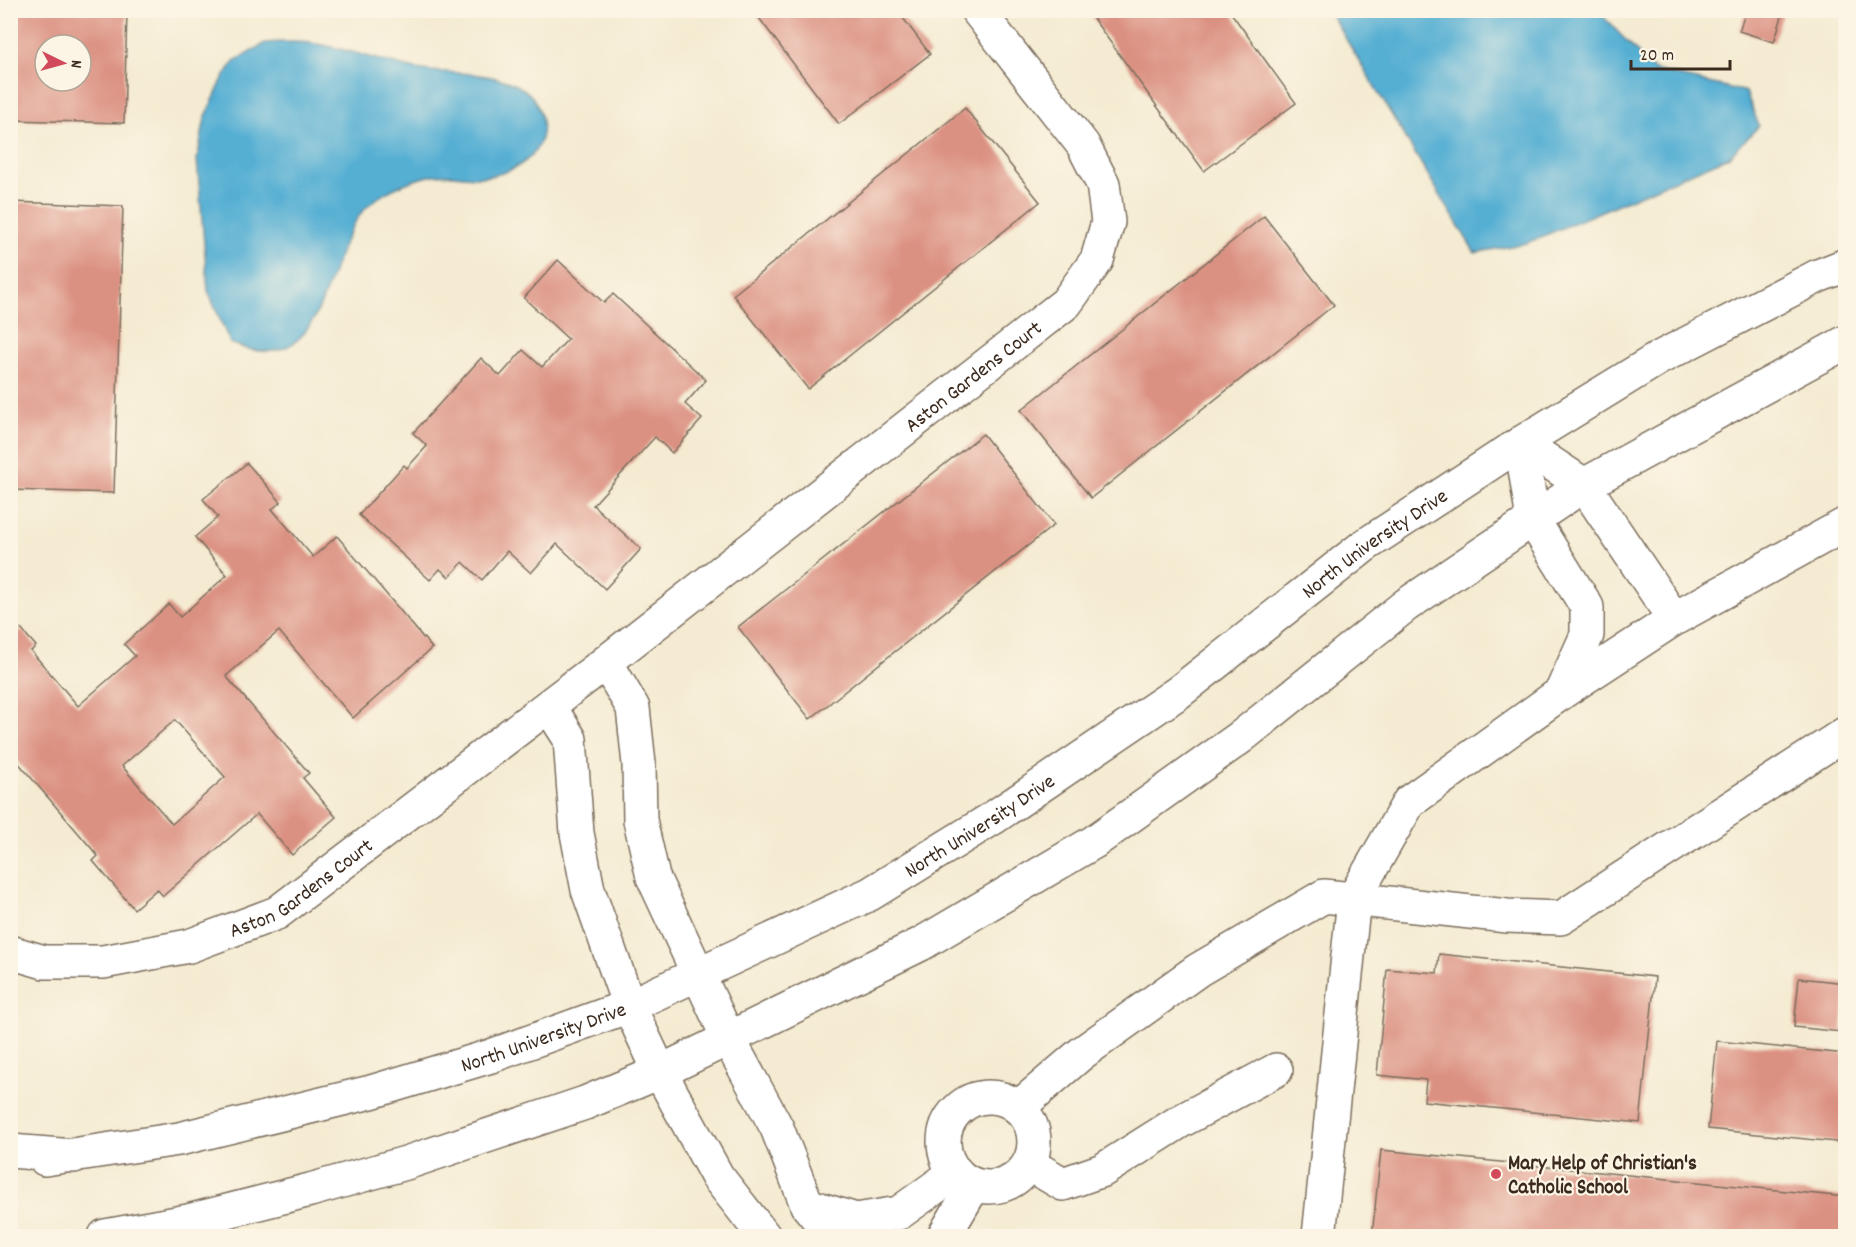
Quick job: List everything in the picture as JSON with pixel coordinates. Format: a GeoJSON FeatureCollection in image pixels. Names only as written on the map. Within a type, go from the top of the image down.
{"type":"FeatureCollection","features":[{"type":"Feature","properties":{"kind":"main road","name":"Aston Gardens Court"},"geometry":{"type":"LineString","coordinates":[[10,952],[44,962],[103,962],[189,946],[277,913],[606,662],[1066,303],[1097,260],[1108,222],[1103,184],[1083,145],[977,10]]}},
{"type":"Feature","properties":{"kind":"main road","name":"North University Drive"},"geometry":{"type":"LineString","coordinates":[[10,1163],[74,1156],[179,1139],[371,1092],[490,1056],[629,1005],[870,894],[993,818],[1179,692],[1364,546],[1521,443],[1659,358],[1818,276],[1845,265]]}},
{"type":"Feature","properties":{"kind":"main road"},"geometry":{"type":"LineString","coordinates":[[105,1236],[199,1218],[406,1163],[574,1107],[660,1072],[921,944],[1094,842],[1241,737],[1406,605],[1584,485],[1845,342]]}},
{"type":"Feature","properties":{"kind":"main road"},"geometry":{"type":"LineString","coordinates":[[1521,443],[1584,485],[1674,619]]}},
{"type":"Feature","properties":{"kind":"main road"},"geometry":{"type":"LineString","coordinates":[[1521,443],[1533,520],[1587,607],[1587,635],[1561,693]]}},
{"type":"Feature","properties":{"kind":"main road"},"geometry":{"type":"LineString","coordinates":[[1319,1236],[1354,898],[1409,802],[1561,693],[1674,619],[1845,524]]}},
{"type":"Feature","properties":{"kind":"main road"},"geometry":{"type":"LineString","coordinates":[[606,662],[633,708],[639,764],[640,820],[653,877],[728,1038],[777,1128],[807,1205],[832,1236]]}},
{"type":"Feature","properties":{"kind":"main road"},"geometry":{"type":"LineString","coordinates":[[549,706],[570,739],[577,833],[588,890],[629,1005],[660,1072],[717,1176],[764,1236]]}},
{"type":"Feature","properties":{"kind":"main road"},"geometry":{"type":"LineString","coordinates":[[1019,1107],[1083,1053],[1198,970],[1324,896],[1507,915],[1562,918],[1845,733]]}},
{"type":"Feature","properties":{"kind":"main road"},"geometry":{"type":"LineString","coordinates":[[1029,1164],[1063,1184],[1102,1170],[1179,1122],[1275,1070]]}},
{"type":"Feature","properties":{"kind":"main road"},"geometry":{"type":"LineString","coordinates":[[992,1096],[1006,1099],[1019,1107],[1029,1119],[1034,1133],[1034,1149],[1029,1164],[1022,1174],[1005,1184],[987,1187],[965,1178],[948,1160],[944,1144],[946,1130],[952,1116],[970,1101],[992,1096]]}},
{"type":"Feature","properties":{"kind":"main road"},"geometry":{"type":"LineString","coordinates":[[10,1151],[74,1156]]}},
{"type":"Feature","properties":{"kind":"main road"},"geometry":{"type":"LineString","coordinates":[[807,1205],[856,1220],[899,1213],[965,1178]]}},
{"type":"Feature","properties":{"kind":"main road"},"geometry":{"type":"LineString","coordinates":[[944,1236],[965,1178]]}},
{"type":"Feature","properties":{"kind":"water"},"geometry":{"type":"Polygon","coordinates":[[[1329,11],[1598,11],[1654,70],[1746,92],[1759,126],[1728,157],[1527,243],[1475,253],[1329,11]]]}},
{"type":"Feature","properties":{"kind":"water"},"geometry":{"type":"Polygon","coordinates":[[[299,42],[323,45],[416,69],[494,77],[518,86],[529,94],[537,105],[542,120],[542,134],[538,146],[530,156],[520,165],[508,171],[479,177],[434,175],[404,184],[376,199],[357,218],[308,328],[290,345],[265,352],[230,343],[208,291],[197,160],[205,118],[223,78],[234,62],[265,43],[299,42]]]}},
{"type":"Feature","properties":{"kind":"building"},"geometry":{"type":"Polygon","coordinates":[[[12,10],[127,10],[124,123],[10,120],[12,10]]]}},
{"type":"Feature","properties":{"kind":"building"},"geometry":{"type":"Polygon","coordinates":[[[753,10],[897,10],[930,54],[839,124],[753,10]]]}},
{"type":"Feature","properties":{"kind":"building"},"geometry":{"type":"Polygon","coordinates":[[[1087,10],[1229,10],[1296,103],[1204,171],[1087,10]]]}},
{"type":"Feature","properties":{"kind":"building"},"geometry":{"type":"Polygon","coordinates":[[[1736,10],[1784,10],[1774,42],[1739,31],[1745,14],[1736,10]]]}},
{"type":"Feature","properties":{"kind":"building"},"geometry":{"type":"Polygon","coordinates":[[[965,108],[1040,202],[808,389],[733,295],[965,108]]]}},
{"type":"Feature","properties":{"kind":"building"},"geometry":{"type":"Polygon","coordinates":[[[10,202],[123,206],[114,493],[10,490],[10,202]]]}},
{"type":"Feature","properties":{"kind":"building"},"geometry":{"type":"Polygon","coordinates":[[[1264,216],[1334,305],[1091,498],[1021,410],[1264,216]]]}},
{"type":"Feature","properties":{"kind":"building"},"geometry":{"type":"Polygon","coordinates":[[[558,260],[604,303],[613,294],[706,380],[685,404],[702,419],[672,453],[655,437],[593,505],[641,549],[605,589],[557,544],[531,573],[507,551],[482,580],[463,562],[449,577],[440,569],[430,580],[359,515],[404,465],[407,468],[427,446],[413,433],[481,358],[500,376],[523,350],[542,367],[568,339],[524,298],[558,260]]]}},
{"type":"Feature","properties":{"kind":"building"},"geometry":{"type":"Polygon","coordinates":[[[983,434],[1054,525],[810,719],[738,627],[983,434]]]}},
{"type":"Feature","properties":{"kind":"building"},"geometry":{"type":"Polygon","coordinates":[[[247,463],[281,502],[272,509],[313,557],[337,536],[432,648],[353,718],[279,631],[226,676],[309,773],[303,778],[336,817],[292,855],[257,814],[163,896],[157,889],[134,909],[93,861],[98,856],[10,753],[10,638],[21,629],[36,646],[31,651],[78,706],[135,656],[124,644],[169,604],[180,617],[227,575],[195,537],[218,517],[203,499],[247,463]],[[175,720],[122,766],[172,824],[225,777],[175,720]]]}},
{"type":"Feature","properties":{"kind":"building"},"geometry":{"type":"Polygon","coordinates":[[[1439,954],[1655,977],[1640,1123],[1424,1101],[1426,1080],[1377,1075],[1387,969],[1437,973],[1439,954]]]}},
{"type":"Feature","properties":{"kind":"building"},"geometry":{"type":"Polygon","coordinates":[[[1799,978],[1846,983],[1842,1032],[1794,1027],[1799,978]]]}},
{"type":"Feature","properties":{"kind":"building"},"geometry":{"type":"Polygon","coordinates":[[[1717,1041],[1846,1054],[1846,1143],[1708,1129],[1717,1041]]]}},
{"type":"Feature","properties":{"kind":"building","name":"Mary Help of Christian's Catholic School"},"geometry":{"type":"Polygon","coordinates":[[[1381,1150],[1846,1197],[1846,1236],[1372,1236],[1381,1150]]]}},
{"type":"Feature","properties":{"kind":"place","name":"Mary Help of Christian's Catholic School"},"geometry":{"type":"Point","coordinates":[1496,1174]}}]}
